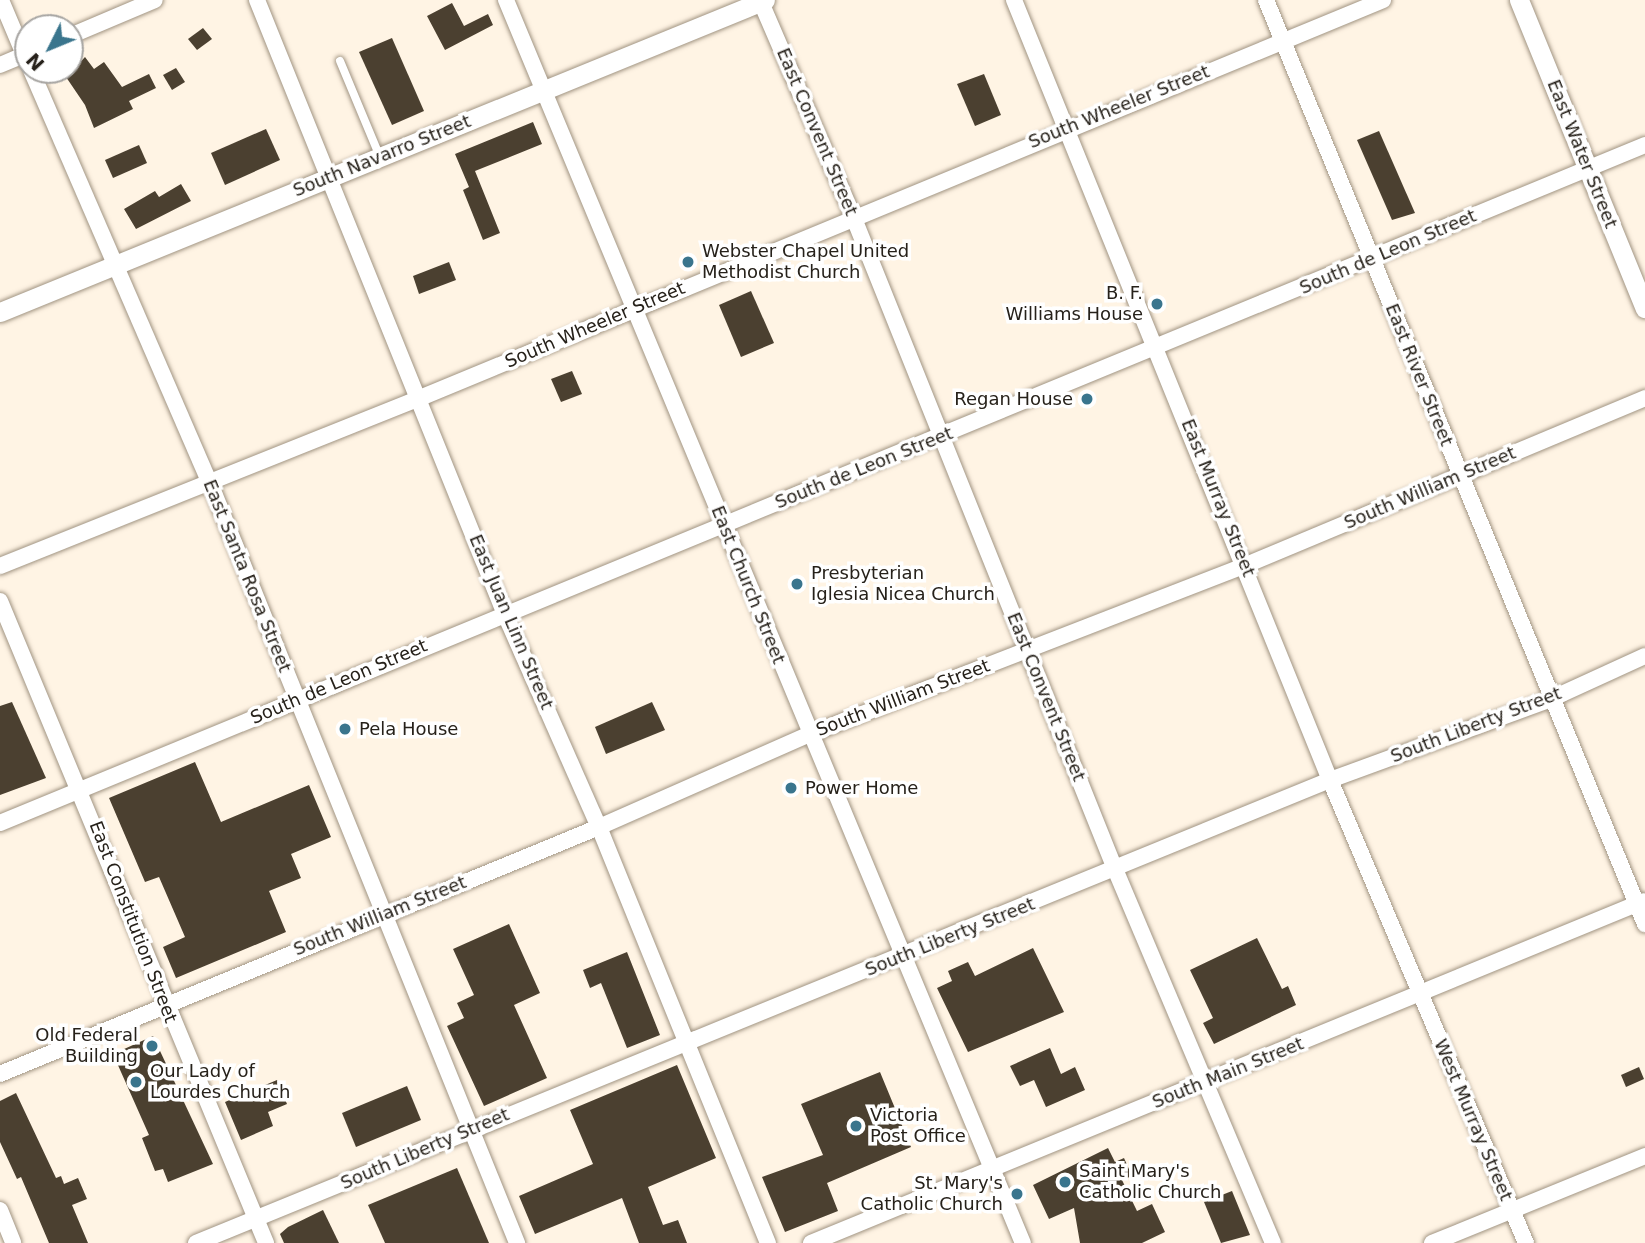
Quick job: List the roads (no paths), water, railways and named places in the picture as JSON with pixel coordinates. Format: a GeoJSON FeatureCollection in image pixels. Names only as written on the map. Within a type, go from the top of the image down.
{"type":"FeatureCollection","features":[{"type":"Feature","properties":{"kind":"street","name":"East Santa Rosa Street"},"geometry":{"type":"LineString","coordinates":[[1,0],[14,29]]}},
{"type":"Feature","properties":{"kind":"street"},"geometry":{"type":"LineString","coordinates":[[84,30],[155,0]]}},
{"type":"Feature","properties":{"kind":"street","name":"East Juan Linn Street"},"geometry":{"type":"LineString","coordinates":[[257,0],[420,398],[504,612],[599,827],[685,1045],[768,1243]]}},
{"type":"Feature","properties":{"kind":"street","name":"East Church Street"},"geometry":{"type":"LineString","coordinates":[[506,0],[724,523],[808,735],[1023,1243]]}},
{"type":"Feature","properties":{"kind":"street","name":"East Murray Street"},"geometry":{"type":"LineString","coordinates":[[1014,0],[1246,565],[1330,780],[1421,996]]}},
{"type":"Feature","properties":{"kind":"street","name":"East River Street"},"geometry":{"type":"LineString","coordinates":[[1266,0],[1551,699],[1641,903],[1645,924]]}},
{"type":"Feature","properties":{"kind":"street","name":"South Wheeler Street"},"geometry":{"type":"LineString","coordinates":[[0,566],[420,398],[853,216],[1384,0]]}},
{"type":"Feature","properties":{"kind":"street","name":"East Water Street"},"geometry":{"type":"LineString","coordinates":[[1519,0],[1645,308]]}},
{"type":"Feature","properties":{"kind":"street","name":"South Navarro Street"},"geometry":{"type":"LineString","coordinates":[[0,312],[762,1]]}},
{"type":"Feature","properties":{"kind":"street","name":"East Convent Street"},"geometry":{"type":"LineString","coordinates":[[762,1],[853,216],[1115,869],[1208,1081],[1273,1243]]}},
{"type":"Feature","properties":{"kind":"street","name":"East Santa Rosa Street"},"geometry":{"type":"LineString","coordinates":[[38,84],[210,483],[517,1243]]}},
{"type":"Feature","properties":{"kind":"street","name":"South de Leon Street"},"geometry":{"type":"LineString","coordinates":[[0,823],[504,612],[940,438],[1645,145]]}},
{"type":"Feature","properties":{"kind":"street","name":"South William Street"},"geometry":{"type":"LineString","coordinates":[[0,1074],[599,827],[808,735],[1246,565],[1645,398]]}},
{"type":"Feature","properties":{"kind":"street","name":"East Constitution Street"},"geometry":{"type":"LineString","coordinates":[[0,601],[81,789],[165,1006],[266,1243]]}},
{"type":"Feature","properties":{"kind":"street","name":"South Liberty Street"},"geometry":{"type":"LineString","coordinates":[[197,1243],[470,1129],[903,957],[1330,780],[1551,699],[1645,656]]}},
{"type":"Feature","properties":{"kind":"street","name":"South Main Street"},"geometry":{"type":"LineString","coordinates":[[811,1243],[1421,996],[1641,903]]}},
{"type":"Feature","properties":{"kind":"street","name":"West Murray Street"},"geometry":{"type":"LineString","coordinates":[[1421,996],[1526,1243]]}},
{"type":"Feature","properties":{"kind":"street"},"geometry":{"type":"LineString","coordinates":[[1432,1243],[1645,1156]]}},
{"type":"Feature","properties":{"kind":"street"},"geometry":{"type":"LineString","coordinates":[[0,1210],[13,1243]]}},
{"type":"Feature","properties":{"kind":"lane"},"geometry":{"type":"LineString","coordinates":[[340,61],[380,157]]}},
{"type":"Feature","properties":{"kind":"place","name":"Webster Chapel United Methodist Church"},"geometry":{"type":"Point","coordinates":[688,262]}},
{"type":"Feature","properties":{"kind":"place","name":"B. F. Williams House"},"geometry":{"type":"Point","coordinates":[1157,304]}},
{"type":"Feature","properties":{"kind":"place","name":"Regan House"},"geometry":{"type":"Point","coordinates":[1087,399]}},
{"type":"Feature","properties":{"kind":"place","name":"Presbyterian Iglesia Nicea Church"},"geometry":{"type":"Point","coordinates":[797,584]}},
{"type":"Feature","properties":{"kind":"place","name":"Pela House"},"geometry":{"type":"Point","coordinates":[345,729]}},
{"type":"Feature","properties":{"kind":"place","name":"Power Home"},"geometry":{"type":"Point","coordinates":[791,788]}},
{"type":"Feature","properties":{"kind":"place","name":"Old Federal Building"},"geometry":{"type":"Point","coordinates":[152,1046]}},
{"type":"Feature","properties":{"kind":"place","name":"Our Lady of Lourdes Church"},"geometry":{"type":"Point","coordinates":[136,1082]}},
{"type":"Feature","properties":{"kind":"place","name":"Victoria Post Office"},"geometry":{"type":"Point","coordinates":[856,1126]}},
{"type":"Feature","properties":{"kind":"place","name":"Saint Mary's Catholic Church"},"geometry":{"type":"Point","coordinates":[1065,1182]}},
{"type":"Feature","properties":{"kind":"place","name":"St. Mary's Catholic Church"},"geometry":{"type":"Point","coordinates":[1017,1194]}}]}
